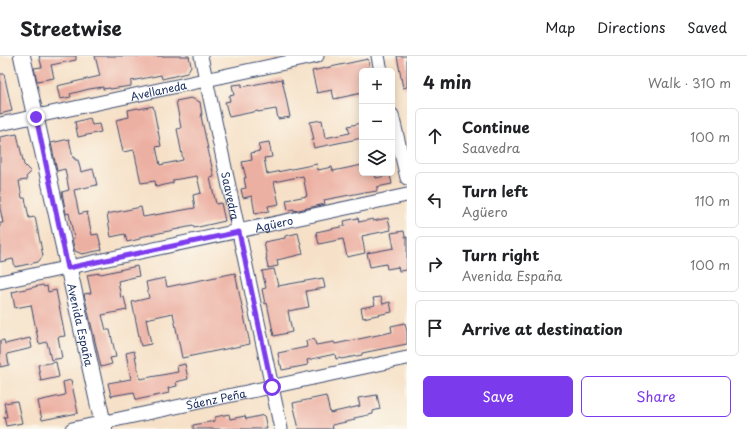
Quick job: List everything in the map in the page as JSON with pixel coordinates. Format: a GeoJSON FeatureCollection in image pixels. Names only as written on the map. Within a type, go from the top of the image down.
{"type":"FeatureCollection","features":[{"type":"Feature","properties":{"kind":"main road","name":"Avenida España"},"geometry":{"type":"LineString","coordinates":[[22,56],[103,426]]}},
{"type":"Feature","properties":{"kind":"street","name":"Saavedra"},"geometry":{"type":"LineString","coordinates":[[201,56],[281,429]]}},
{"type":"Feature","properties":{"kind":"street","name":"Avellaneda"},"geometry":{"type":"LineString","coordinates":[[0,124],[317,56]]}},
{"type":"Feature","properties":{"kind":"street"},"geometry":{"type":"LineString","coordinates":[[378,56],[381,68]]}},
{"type":"Feature","properties":{"kind":"street"},"geometry":{"type":"LineString","coordinates":[[395,128],[407,178]]}},
{"type":"Feature","properties":{"kind":"street","name":"Agüero"},"geometry":{"type":"LineString","coordinates":[[0,282],[407,195]]}},
{"type":"Feature","properties":{"kind":"street","name":"Sáenz Peña"},"geometry":{"type":"LineString","coordinates":[[72,429],[103,426],[407,358]]}},
{"type":"Feature","properties":{"kind":"building"},"geometry":{"type":"Polygon","coordinates":[[[39,56],[76,56],[76,60],[51,65],[54,78],[37,81],[34,68],[42,67],[39,56]]]}},
{"type":"Feature","properties":{"kind":"building"},"geometry":{"type":"Polygon","coordinates":[[[95,56],[189,56],[191,66],[187,73],[162,79],[161,75],[131,81],[131,86],[110,89],[103,89],[103,87],[89,89],[70,94],[71,97],[60,99],[57,86],[100,76],[95,56]]]}},
{"type":"Feature","properties":{"kind":"building"},"geometry":{"type":"Polygon","coordinates":[[[397,56],[407,56],[407,87],[403,88],[397,56]]]}},
{"type":"Feature","properties":{"kind":"building"},"geometry":{"type":"Polygon","coordinates":[[[368,59],[370,68],[359,68],[359,94],[334,99],[332,90],[317,93],[312,71],[368,59]]]}},
{"type":"Feature","properties":{"kind":"building"},"geometry":{"type":"Polygon","coordinates":[[[0,74],[4,74],[12,111],[0,114],[0,74]]]}},
{"type":"Feature","properties":{"kind":"building"},"geometry":{"type":"Polygon","coordinates":[[[282,79],[290,117],[278,119],[276,109],[229,117],[225,102],[230,101],[229,96],[234,95],[232,85],[242,84],[242,87],[282,79]]]}},
{"type":"Feature","properties":{"kind":"building"},"geometry":{"type":"Polygon","coordinates":[[[191,98],[200,102],[201,116],[214,177],[210,178],[216,204],[221,203],[225,221],[140,237],[140,239],[127,242],[125,234],[111,237],[107,214],[141,207],[143,217],[195,208],[193,195],[201,193],[197,176],[173,180],[173,183],[156,187],[155,181],[141,183],[134,150],[123,152],[116,120],[129,117],[128,110],[153,106],[161,146],[156,147],[160,165],[183,160],[177,129],[181,128],[176,101],[191,98]]]}},
{"type":"Feature","properties":{"kind":"building"},"geometry":{"type":"Polygon","coordinates":[[[90,118],[92,125],[99,124],[101,132],[78,137],[75,122],[90,118]]]}},
{"type":"Feature","properties":{"kind":"building"},"geometry":{"type":"Polygon","coordinates":[[[322,120],[325,138],[350,133],[348,126],[359,124],[359,139],[314,148],[312,140],[314,140],[310,122],[322,120]]]}},
{"type":"Feature","properties":{"kind":"building"},"geometry":{"type":"Polygon","coordinates":[[[17,134],[24,165],[31,172],[26,177],[27,180],[19,181],[22,198],[25,198],[29,218],[35,217],[43,256],[38,262],[15,267],[13,259],[0,262],[0,223],[3,223],[0,208],[0,137],[17,134]]]}},
{"type":"Feature","properties":{"kind":"building"},"geometry":{"type":"Polygon","coordinates":[[[69,139],[73,158],[78,160],[81,172],[93,169],[97,185],[74,190],[79,214],[87,212],[92,235],[98,234],[102,250],[82,254],[75,251],[69,213],[66,214],[62,192],[69,190],[65,169],[57,171],[51,143],[69,139]]]}},
{"type":"Feature","properties":{"kind":"building"},"geometry":{"type":"Polygon","coordinates":[[[269,142],[272,157],[264,158],[267,174],[317,164],[318,170],[332,167],[333,171],[359,166],[359,176],[376,176],[376,178],[390,176],[392,184],[377,187],[377,191],[324,200],[325,204],[294,211],[294,209],[288,210],[286,200],[307,196],[303,176],[274,182],[279,204],[268,206],[269,211],[255,214],[252,196],[243,198],[241,189],[246,188],[244,178],[246,178],[242,162],[252,160],[251,153],[260,151],[258,144],[269,142]]]}},
{"type":"Feature","properties":{"kind":"building"},"geometry":{"type":"Polygon","coordinates":[[[358,218],[359,222],[388,218],[391,230],[362,236],[365,253],[347,257],[343,239],[319,244],[316,232],[345,226],[344,221],[358,218]]]}},
{"type":"Feature","properties":{"kind":"building"},"geometry":{"type":"Polygon","coordinates":[[[404,231],[405,237],[407,237],[407,270],[399,271],[398,267],[387,269],[386,264],[370,267],[367,253],[394,248],[391,233],[404,231]]]}},
{"type":"Feature","properties":{"kind":"building"},"geometry":{"type":"Polygon","coordinates":[[[298,233],[303,254],[277,260],[278,266],[268,268],[264,242],[285,238],[285,236],[298,233]]]}},
{"type":"Feature","properties":{"kind":"building"},"geometry":{"type":"Polygon","coordinates":[[[137,266],[139,276],[118,281],[121,298],[124,297],[127,310],[102,315],[106,330],[110,330],[116,357],[110,358],[112,364],[101,367],[84,294],[91,293],[87,275],[101,274],[137,266]]]}},
{"type":"Feature","properties":{"kind":"building"},"geometry":{"type":"Polygon","coordinates":[[[274,269],[278,286],[323,278],[325,288],[306,291],[309,307],[288,311],[292,332],[274,336],[267,303],[265,304],[262,289],[266,288],[262,271],[274,269]]]}},
{"type":"Feature","properties":{"kind":"building"},"geometry":{"type":"Polygon","coordinates":[[[235,273],[250,344],[182,358],[173,313],[146,319],[151,344],[141,346],[132,302],[149,298],[146,282],[165,278],[167,287],[235,273]]]}},
{"type":"Feature","properties":{"kind":"building"},"geometry":{"type":"Polygon","coordinates":[[[43,285],[44,287],[47,286],[48,292],[56,290],[65,336],[58,337],[62,358],[51,360],[47,342],[39,344],[31,305],[15,308],[12,292],[43,285]]]}},
{"type":"Feature","properties":{"kind":"building"},"geometry":{"type":"Polygon","coordinates":[[[381,297],[383,304],[390,302],[392,312],[363,318],[361,308],[375,305],[373,298],[381,297]]]}},
{"type":"Feature","properties":{"kind":"building"},"geometry":{"type":"Polygon","coordinates":[[[405,323],[407,344],[341,359],[336,359],[335,354],[307,360],[308,365],[282,370],[280,365],[278,353],[307,347],[306,341],[314,339],[316,345],[334,342],[335,344],[392,332],[391,326],[405,323]]]}},
{"type":"Feature","properties":{"kind":"building"},"geometry":{"type":"Polygon","coordinates":[[[30,338],[32,348],[7,354],[9,365],[0,367],[0,341],[4,340],[5,344],[30,338]]]}},
{"type":"Feature","properties":{"kind":"building"},"geometry":{"type":"Polygon","coordinates":[[[134,351],[140,379],[178,372],[177,366],[185,364],[188,379],[176,382],[177,386],[168,388],[169,393],[136,400],[134,392],[111,396],[108,383],[131,379],[126,353],[134,351]]]}},
{"type":"Feature","properties":{"kind":"building"},"geometry":{"type":"Polygon","coordinates":[[[56,362],[59,377],[41,381],[38,365],[56,362]]]}},
{"type":"Feature","properties":{"kind":"building"},"geometry":{"type":"Polygon","coordinates":[[[71,380],[78,413],[42,420],[38,401],[65,395],[63,382],[71,380]]]}},
{"type":"Feature","properties":{"kind":"building"},"geometry":{"type":"Polygon","coordinates":[[[377,395],[380,409],[373,411],[373,414],[332,425],[333,429],[299,429],[293,403],[326,396],[330,413],[360,406],[358,398],[377,395]]]}},
{"type":"Feature","properties":{"kind":"building"},"geometry":{"type":"Polygon","coordinates":[[[17,401],[22,423],[6,426],[4,417],[7,417],[4,403],[17,401]]]}},
{"type":"Feature","properties":{"kind":"building"},"geometry":{"type":"Polygon","coordinates":[[[229,414],[230,419],[245,416],[246,419],[264,415],[267,429],[193,429],[193,425],[215,421],[215,417],[229,414]]]}},
{"type":"Feature","properties":{"kind":"route"},"geometry":{"type":"LineString","coordinates":[[36,117],[68,268],[239,232],[272,387]]}}]}
